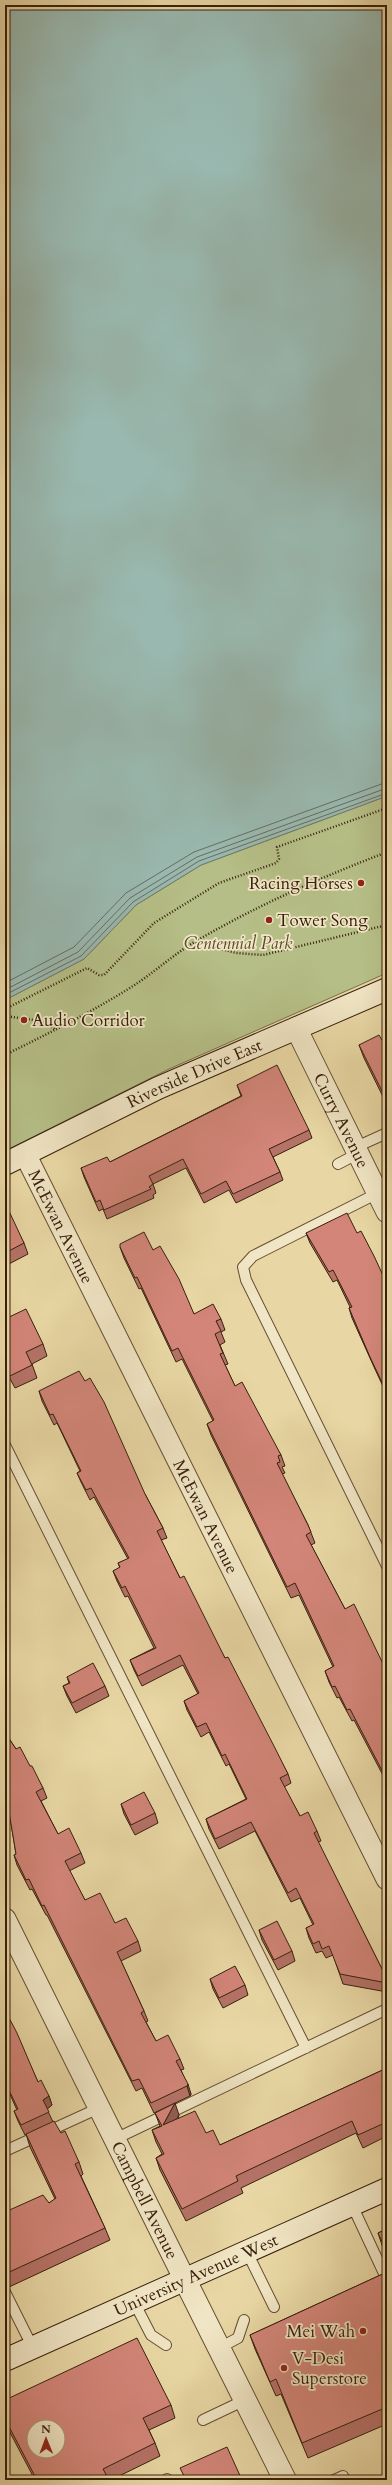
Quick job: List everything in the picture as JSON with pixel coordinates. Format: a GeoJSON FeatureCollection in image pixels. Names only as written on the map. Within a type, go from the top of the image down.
{"type":"FeatureCollection","features":[{"type":"Feature","properties":{"kind":"main road","name":"Riverside Drive East"},"geometry":{"type":"LineString","coordinates":[[5,1164],[158,1088],[387,989]]}},
{"type":"Feature","properties":{"kind":"main road","name":"University Avenue West"},"geometry":{"type":"LineString","coordinates":[[5,2360],[387,2189]]}},
{"type":"Feature","properties":{"kind":"main road","name":"Campbell Avenue"},"geometry":{"type":"LineString","coordinates":[[185,2280],[285,2480]]}},
{"type":"Feature","properties":{"kind":"street","name":"Curry Avenue"},"geometry":{"type":"LineString","coordinates":[[296,1028],[382,1202]]}},
{"type":"Feature","properties":{"kind":"street","name":"McEwan Avenue"},"geometry":{"type":"LineString","coordinates":[[25,1154],[387,1880]]}},
{"type":"Feature","properties":{"kind":"street","name":"Campbell Avenue"},"geometry":{"type":"LineString","coordinates":[[5,1920],[185,2280]]}},
{"type":"Feature","properties":{"kind":"lane"},"geometry":{"type":"LineString","coordinates":[[338,1164],[357,1150],[387,1133]]}},
{"type":"Feature","properties":{"kind":"lane"},"geometry":{"type":"LineString","coordinates":[[382,1202],[253,1256],[243,1267],[246,1280],[387,1566]]}},
{"type":"Feature","properties":{"kind":"lane"},"geometry":{"type":"LineString","coordinates":[[5,1445],[306,2048]]}},
{"type":"Feature","properties":{"kind":"lane"},"geometry":{"type":"LineString","coordinates":[[115,2139],[387,2009]]}},
{"type":"Feature","properties":{"kind":"lane"},"geometry":{"type":"LineString","coordinates":[[5,2151],[99,2108]]}},
{"type":"Feature","properties":{"kind":"lane"},"geometry":{"type":"LineString","coordinates":[[352,2205],[387,2280]]}},
{"type":"Feature","properties":{"kind":"lane"},"geometry":{"type":"LineString","coordinates":[[247,2252],[274,2307]]}},
{"type":"Feature","properties":{"kind":"lane"},"geometry":{"type":"LineString","coordinates":[[5,2292],[32,2348]]}},
{"type":"Feature","properties":{"kind":"lane"},"geometry":{"type":"LineString","coordinates":[[134,2302],[151,2335],[166,2345]]}},
{"type":"Feature","properties":{"kind":"lane"},"geometry":{"type":"LineString","coordinates":[[219,2348],[238,2338],[244,2320]]}},
{"type":"Feature","properties":{"kind":"lane"},"geometry":{"type":"LineString","coordinates":[[203,2420],[245,2400]]}},
{"type":"Feature","properties":{"kind":"path"},"geometry":{"type":"LineString","coordinates":[[5,1009],[87,968],[100,975],[104,975],[154,923],[219,883],[276,863],[279,859],[277,847],[387,808]]}},
{"type":"Feature","properties":{"kind":"path"},"geometry":{"type":"LineString","coordinates":[[5,1054],[56,1030],[135,985],[195,942],[270,901],[387,852]]}},
{"type":"Feature","properties":{"kind":"path"},"geometry":{"type":"LineString","coordinates":[[195,942],[236,953],[263,954],[387,925]]}},
{"type":"Feature","properties":{"kind":"path"},"geometry":{"type":"LineString","coordinates":[[5,1016],[41,1021],[56,1030]]}},
{"type":"Feature","properties":{"kind":"green space","name":"Centennial Park"},"geometry":{"type":"Polygon","coordinates":[[[387,796],[387,973],[169,1069],[5,1151],[5,1000],[84,959],[136,905],[201,865],[387,796]]]}},
{"type":"Feature","properties":{"kind":"water"},"geometry":{"type":"Polygon","coordinates":[[[5,5],[387,5],[387,796],[201,865],[136,905],[84,959],[5,1000],[5,5]]]}},
{"type":"Feature","properties":{"kind":"building"},"geometry":{"type":"Polygon","coordinates":[[[379,1035],[382,1040],[387,1038],[387,1096],[385,1097],[359,1045],[379,1035]]]}},
{"type":"Feature","properties":{"kind":"building"},"geometry":{"type":"Polygon","coordinates":[[[277,1065],[309,1130],[269,1149],[280,1172],[233,1194],[226,1181],[201,1194],[183,1159],[149,1176],[153,1184],[149,1187],[151,1189],[104,1210],[100,1200],[96,1202],[81,1168],[107,1157],[110,1162],[242,1096],[237,1085],[277,1065]]]}},
{"type":"Feature","properties":{"kind":"building"},"geometry":{"type":"Polygon","coordinates":[[[8,1209],[24,1243],[5,1253],[5,1211],[8,1209]]]}},
{"type":"Feature","properties":{"kind":"building"},"geometry":{"type":"Polygon","coordinates":[[[347,1213],[357,1233],[361,1231],[387,1284],[387,1393],[349,1308],[352,1307],[333,1270],[329,1272],[306,1233],[347,1213]]]}},
{"type":"Feature","properties":{"kind":"building"},"geometry":{"type":"Polygon","coordinates":[[[144,1232],[153,1250],[160,1246],[179,1279],[194,1314],[213,1304],[221,1319],[216,1321],[221,1331],[215,1334],[223,1353],[220,1354],[235,1386],[242,1382],[281,1455],[278,1456],[280,1462],[277,1463],[311,1532],[306,1535],[345,1609],[354,1604],[387,1672],[387,1780],[350,1709],[347,1710],[335,1686],[332,1687],[325,1671],[334,1666],[295,1583],[287,1587],[207,1424],[214,1420],[178,1348],[172,1351],[137,1277],[135,1278],[120,1247],[120,1244],[144,1232]]]}},
{"type":"Feature","properties":{"kind":"building"},"geometry":{"type":"Polygon","coordinates":[[[26,1309],[43,1344],[26,1352],[32,1365],[10,1376],[5,1365],[5,1319],[26,1309]]]}},
{"type":"Feature","properties":{"kind":"building"},"geometry":{"type":"Polygon","coordinates":[[[79,1371],[85,1381],[90,1378],[104,1402],[145,1494],[163,1528],[157,1531],[180,1578],[184,1576],[225,1658],[228,1657],[275,1748],[288,1774],[280,1778],[300,1816],[308,1812],[317,1831],[314,1833],[387,1979],[387,1983],[340,1974],[329,1946],[322,1949],[319,1941],[313,1944],[306,1928],[314,1924],[296,1888],[288,1893],[251,1822],[215,1839],[206,1819],[247,1799],[225,1754],[222,1756],[206,1723],[197,1727],[184,1701],[199,1693],[180,1655],[138,1676],[130,1660],[156,1648],[125,1586],[122,1588],[113,1571],[120,1567],[118,1563],[129,1558],[91,1488],[86,1490],[77,1473],[81,1471],[53,1414],[50,1415],[39,1391],[79,1371]]]}},
{"type":"Feature","properties":{"kind":"building"},"geometry":{"type":"Polygon","coordinates":[[[93,1663],[105,1686],[72,1703],[63,1686],[70,1683],[67,1677],[93,1663]]]}},
{"type":"Feature","properties":{"kind":"building"},"geometry":{"type":"Polygon","coordinates":[[[5,1731],[16,1749],[20,1747],[30,1766],[32,1766],[43,1788],[36,1792],[58,1834],[69,1828],[81,1853],[65,1861],[85,1900],[100,1893],[115,1923],[126,1918],[138,1941],[117,1952],[144,2011],[141,2013],[156,2041],[168,2035],[180,2059],[176,2061],[188,2084],[187,2086],[151,2103],[139,2079],[132,2081],[44,1905],[42,1906],[29,1879],[26,1880],[14,1855],[16,1854],[8,1806],[5,1808],[5,1731]]]}},
{"type":"Feature","properties":{"kind":"building"},"geometry":{"type":"Polygon","coordinates":[[[144,1792],[155,1813],[131,1825],[121,1804],[144,1792]]]}},
{"type":"Feature","properties":{"kind":"building"},"geometry":{"type":"Polygon","coordinates":[[[277,1921],[292,1951],[274,1960],[259,1930],[277,1921]]]}},
{"type":"Feature","properties":{"kind":"building"},"geometry":{"type":"Polygon","coordinates":[[[235,1966],[245,1985],[219,1998],[210,1979],[235,1966]]]}},
{"type":"Feature","properties":{"kind":"building"},"geometry":{"type":"Polygon","coordinates":[[[5,2010],[17,2033],[38,2082],[41,2080],[49,2096],[43,2100],[49,2112],[21,2125],[14,2111],[18,2109],[5,2082],[5,2010]]]}},
{"type":"Feature","properties":{"kind":"building"},"geometry":{"type":"Polygon","coordinates":[[[387,2068],[387,2122],[358,2135],[352,2121],[236,2176],[238,2181],[182,2209],[156,2158],[164,2154],[152,2130],[162,2126],[155,2113],[175,2103],[163,2125],[195,2111],[206,2133],[213,2130],[220,2145],[387,2068]]]}},
{"type":"Feature","properties":{"kind":"building"},"geometry":{"type":"Polygon","coordinates":[[[54,2121],[61,2133],[65,2131],[79,2162],[75,2164],[105,2228],[5,2274],[5,2212],[43,2195],[49,2203],[56,2198],[26,2134],[54,2121]]]}},
{"type":"Feature","properties":{"kind":"building"},"geometry":{"type":"Polygon","coordinates":[[[387,2229],[387,2252],[378,2233],[387,2229]]]}},
{"type":"Feature","properties":{"kind":"building"},"geometry":{"type":"Polygon","coordinates":[[[387,2272],[387,2407],[302,2443],[276,2379],[270,2382],[250,2335],[387,2272]]]}},
{"type":"Feature","properties":{"kind":"building"},"geometry":{"type":"Polygon","coordinates":[[[137,2338],[171,2405],[143,2418],[155,2443],[103,2469],[109,2480],[37,2480],[5,2419],[5,2400],[137,2338]]]}},
{"type":"Feature","properties":{"kind":"building"},"geometry":{"type":"Polygon","coordinates":[[[227,2447],[242,2480],[186,2480],[180,2468],[227,2447]]]}},
{"type":"Feature","properties":{"kind":"place","name":"Racing Horses"},"geometry":{"type":"Point","coordinates":[361,883]}},
{"type":"Feature","properties":{"kind":"place","name":"Tower Song"},"geometry":{"type":"Point","coordinates":[269,920]}},
{"type":"Feature","properties":{"kind":"place","name":"Audio Corridor"},"geometry":{"type":"Point","coordinates":[24,1020]}},
{"type":"Feature","properties":{"kind":"place","name":"Mei Wah"},"geometry":{"type":"Point","coordinates":[363,2331]}},
{"type":"Feature","properties":{"kind":"place","name":"V-Desi Superstore"},"geometry":{"type":"Point","coordinates":[284,2368]}}]}
